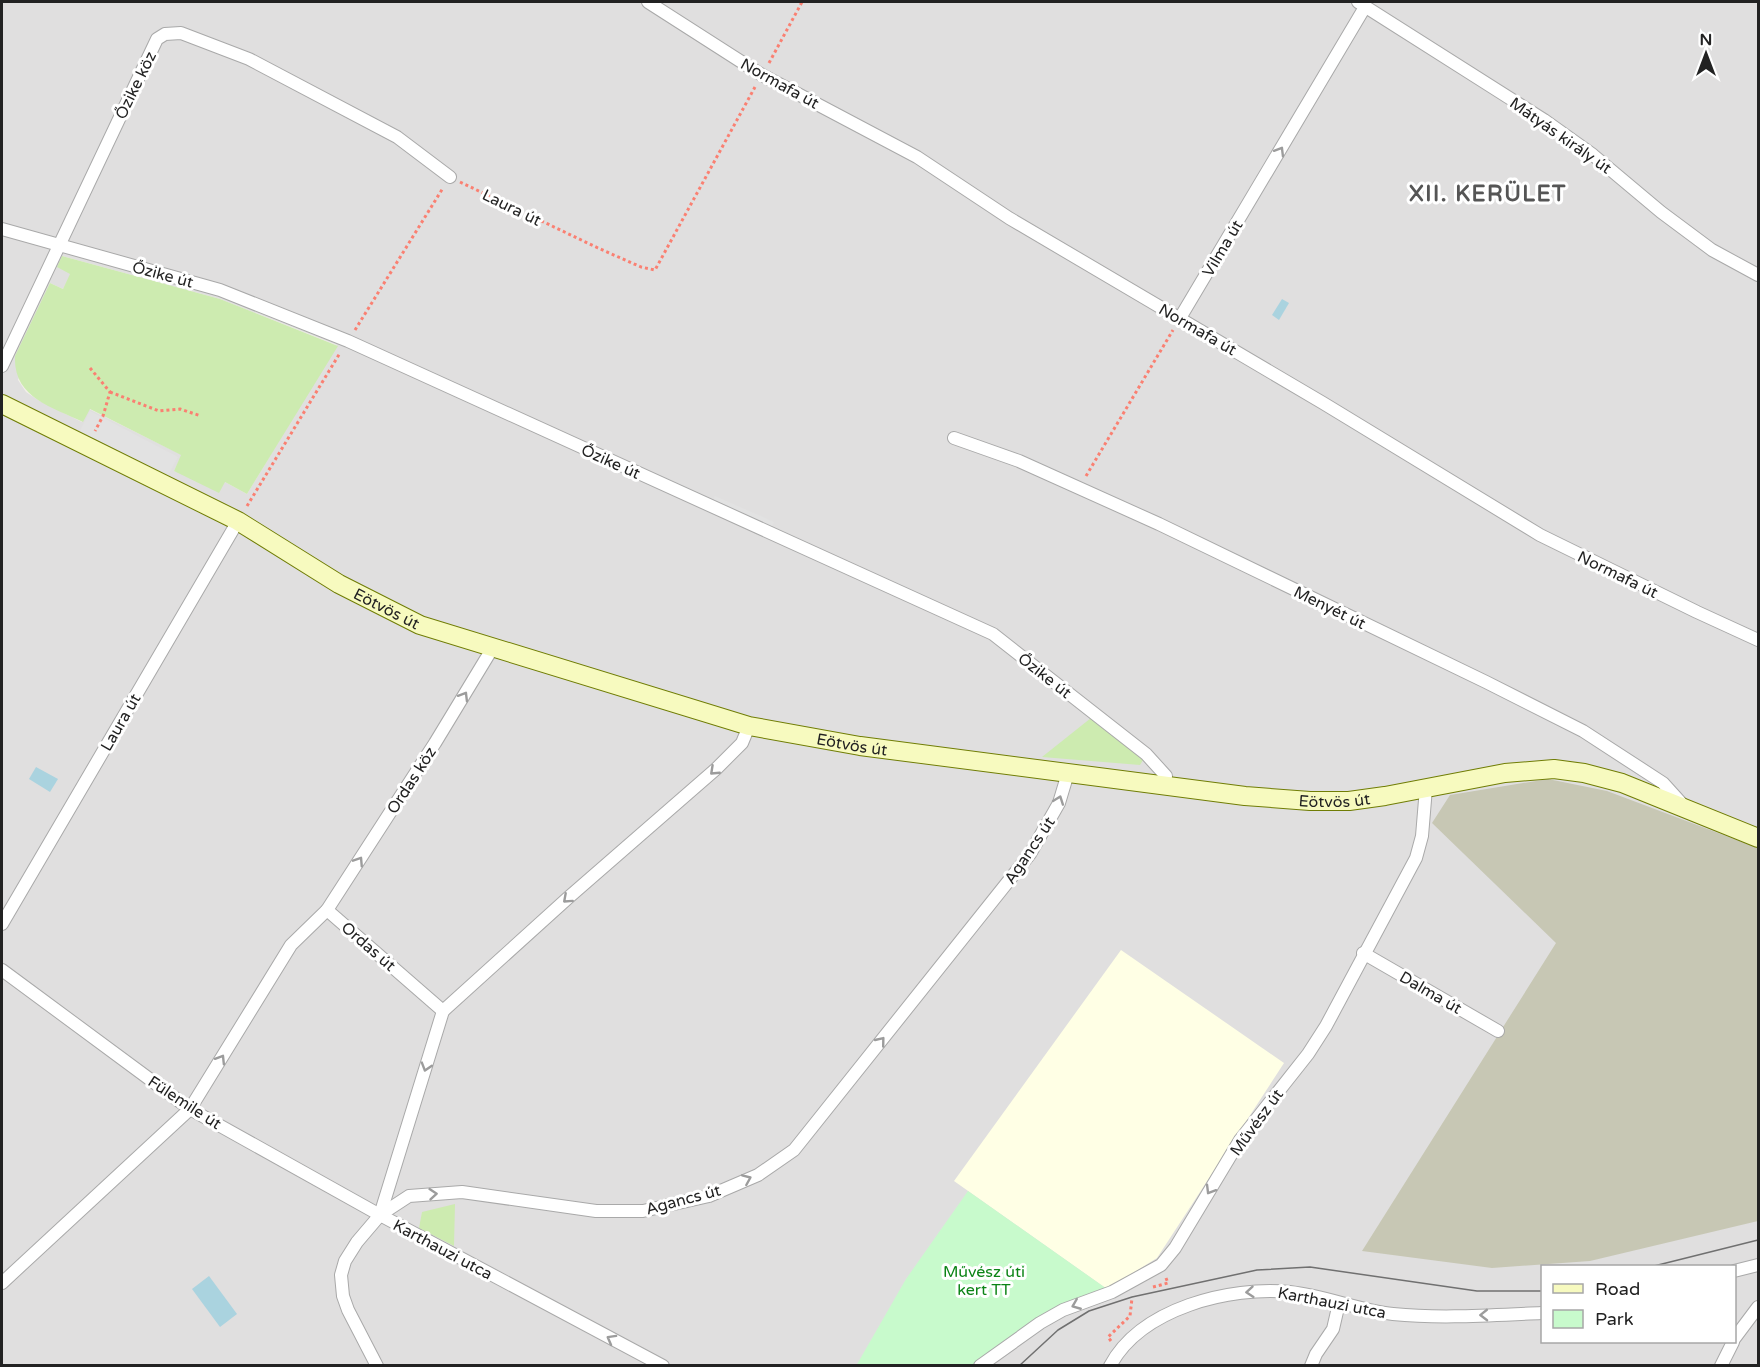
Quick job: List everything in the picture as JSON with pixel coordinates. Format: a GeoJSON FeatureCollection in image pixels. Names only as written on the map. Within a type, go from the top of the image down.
{"type":"FeatureCollection","features":[{"type":"Feature","properties":{"kind":"street","name":"Normafa út"},"geometry":{"type":"LineString","coordinates":[[648,2],[762,75],[917,156],[1009,218],[1540,534],[1758,640]]}},
{"type":"Feature","properties":{"kind":"street","name":"Vilma út"},"geometry":{"type":"LineString","coordinates":[[1180,318],[1250,201],[1361,4]]}},
{"type":"Feature","properties":{"kind":"street","name":"Mátyás király út"},"geometry":{"type":"LineString","coordinates":[[1361,4],[1544,120],[1593,155],[1661,212],[1712,250],[1758,275]]}},
{"type":"Feature","properties":{"kind":"street","name":"Őzike köz"},"geometry":{"type":"LineString","coordinates":[[2,366],[157,39],[171,32],[203,40],[249,59],[397,137],[450,177]]}},
{"type":"Feature","properties":{"kind":"street","name":"Őzike út"},"geometry":{"type":"LineString","coordinates":[[2,229],[220,290],[348,341],[993,634],[1146,754],[1166,776],[1165,786]]}},
{"type":"Feature","properties":{"kind":"street","name":"Eötvös út"},"geometry":{"type":"LineString","coordinates":[[2,404],[241,516],[339,584],[420,625],[492,649],[749,726],[860,746],[1245,796],[1310,801],[1349,801],[1505,772],[1554,769],[1584,773],[1622,783],[1758,838]]}},
{"type":"Feature","properties":{"kind":"street","name":"Menyét út"},"geometry":{"type":"LineString","coordinates":[[954,438],[1018,461],[1159,524],[1465,671],[1583,731],[1663,783],[1686,809]]}},
{"type":"Feature","properties":{"kind":"street","name":"Laura út"},"geometry":{"type":"LineString","coordinates":[[2,924],[241,516]]}},
{"type":"Feature","properties":{"kind":"street","name":"Ordas köz"},"geometry":{"type":"LineString","coordinates":[[327,910],[435,743],[492,649]]}},
{"type":"Feature","properties":{"kind":"street"},"geometry":{"type":"LineString","coordinates":[[443,1011],[716,769],[742,743],[749,726]]}},
{"type":"Feature","properties":{"kind":"street","name":"Agancs út"},"geometry":{"type":"LineString","coordinates":[[377,1365],[348,1310],[340,1285],[345,1261],[357,1242],[380,1215],[409,1196],[462,1192],[596,1211],[644,1211],[709,1196],[758,1175],[794,1150],[1030,854],[1059,803],[1068,773]]}},
{"type":"Feature","properties":{"kind":"street","name":"Művész út"},"geometry":{"type":"LineString","coordinates":[[980,1365],[1040,1323],[1063,1310],[1112,1292],[1161,1266],[1175,1248],[1240,1140],[1308,1054],[1326,1026],[1416,858],[1422,836],[1426,788]]}},
{"type":"Feature","properties":{"kind":"street","name":"Ordas út"},"geometry":{"type":"LineString","coordinates":[[2,1283],[190,1109],[291,945],[327,910],[443,1011]]}},
{"type":"Feature","properties":{"kind":"street","name":"Dalma út"},"geometry":{"type":"LineString","coordinates":[[1364,953],[1498,1031]]}},
{"type":"Feature","properties":{"kind":"street","name":"Fülemile út"},"geometry":{"type":"LineString","coordinates":[[2,970],[190,1109],[380,1215]]}},
{"type":"Feature","properties":{"kind":"street","name":"Karthauzi utca"},"geometry":{"type":"LineString","coordinates":[[443,1011],[380,1215],[663,1365]]}},
{"type":"Feature","properties":{"kind":"street"},"geometry":{"type":"LineString","coordinates":[[1736,1270],[1758,1265]]}},
{"type":"Feature","properties":{"kind":"street","name":"Karthauzi utca"},"geometry":{"type":"LineString","coordinates":[[1110,1365],[1117,1353],[1137,1333],[1152,1323],[1172,1312],[1220,1296],[1270,1291],[1313,1296],[1389,1313],[1410,1315],[1496,1315],[1541,1312]]}},
{"type":"Feature","properties":{"kind":"street"},"geometry":{"type":"LineString","coordinates":[[1311,1365],[1333,1329],[1339,1303]]}},
{"type":"Feature","properties":{"kind":"street"},"geometry":{"type":"LineString","coordinates":[[1736,1337],[1758,1307]]}},
{"type":"Feature","properties":{"kind":"street"},"geometry":{"type":"LineString","coordinates":[[1720,1365],[1732,1343]]}},
{"type":"Feature","properties":{"kind":"path","name":"Laura út"},"geometry":{"type":"LineString","coordinates":[[450,177],[598,248],[641,267],[656,270],[802,2]]}},
{"type":"Feature","properties":{"kind":"path"},"geometry":{"type":"LineString","coordinates":[[241,516],[450,177]]}},
{"type":"Feature","properties":{"kind":"path"},"geometry":{"type":"LineString","coordinates":[[1079,488],[1180,318]]}},
{"type":"Feature","properties":{"kind":"path"},"geometry":{"type":"LineString","coordinates":[[90,368],[111,392],[159,411],[180,409],[201,416]]}},
{"type":"Feature","properties":{"kind":"path"},"geometry":{"type":"LineString","coordinates":[[88,445],[103,416],[111,392]]}},
{"type":"Feature","properties":{"kind":"path"},"geometry":{"type":"LineString","coordinates":[[1164,1284],[1168,1283],[1166,1279]]}},
{"type":"Feature","properties":{"kind":"shaded area"},"geometry":{"type":"Polygon","coordinates":[[[2,2],[1758,2],[1758,1365],[2,1366],[2,2]],[[62,256],[71,274],[63,289],[50,283],[18,380],[26,392],[38,400],[82,422],[89,409],[182,455],[174,471],[225,482],[247,494],[337,345],[220,299],[62,256]]]}},
{"type":"Feature","properties":{"kind":"shaded area"},"geometry":{"type":"Polygon","coordinates":[[[90,411],[178,457],[164,483],[76,439],[90,411]]]}},
{"type":"Feature","properties":{"kind":"shaded area"},"geometry":{"type":"Polygon","coordinates":[[[715,496],[774,522],[769,533],[711,506],[715,496]]]}},
{"type":"Feature","properties":{"kind":"shaded area"},"geometry":{"type":"Polygon","coordinates":[[[1548,779],[1607,791],[1758,848],[1758,1221],[1590,1261],[1492,1268],[1362,1251],[1556,943],[1432,823],[1450,795],[1548,779]]]}},
{"type":"Feature","properties":{"kind":"shaded area"},"geometry":{"type":"Polygon","coordinates":[[[1121,950],[1284,1063],[1157,1258],[1107,1289],[954,1181],[1121,950]]]}},
{"type":"Feature","properties":{"kind":"green space"},"geometry":{"type":"Polygon","coordinates":[[[62,256],[220,299],[338,346],[247,494],[225,482],[219,493],[174,471],[181,455],[90,409],[83,422],[47,406],[27,391],[20,382],[15,356],[50,283],[63,289],[70,274],[57,267],[62,256]]]}},
{"type":"Feature","properties":{"kind":"green space"},"geometry":{"type":"Polygon","coordinates":[[[1091,718],[1143,760],[1140,765],[1042,757],[1091,718]]]}},
{"type":"Feature","properties":{"kind":"green space","name":"Művész úti kert TT"},"geometry":{"type":"Polygon","coordinates":[[[968,1191],[1107,1289],[971,1365],[856,1366],[906,1279],[968,1191]]]}},
{"type":"Feature","properties":{"kind":"green space"},"geometry":{"type":"Polygon","coordinates":[[[455,1204],[454,1246],[419,1228],[422,1212],[455,1204]]]}},
{"type":"Feature","properties":{"kind":"water"},"geometry":{"type":"Polygon","coordinates":[[[1282,299],[1289,303],[1279,320],[1272,315],[1282,299]]]}},
{"type":"Feature","properties":{"kind":"water"},"geometry":{"type":"Polygon","coordinates":[[[36,767],[58,779],[50,792],[29,779],[36,767]]]}},
{"type":"Feature","properties":{"kind":"water"},"geometry":{"type":"Polygon","coordinates":[[[209,1276],[237,1314],[220,1327],[192,1289],[209,1276]]]}},
{"type":"Feature","properties":{"kind":"tram line"},"geometry":{"type":"LineString","coordinates":[[1658,1265],[1758,1240]]}},
{"type":"Feature","properties":{"kind":"tram line"},"geometry":{"type":"LineString","coordinates":[[1019,1366],[1058,1330],[1089,1311],[1132,1297],[1257,1270],[1310,1267],[1477,1291],[1541,1291]]}},
{"type":"Feature","properties":{"kind":"district","name":"XII. KERÜLET"},"geometry":{"type":"Point","coordinates":[1488,193]}}]}
